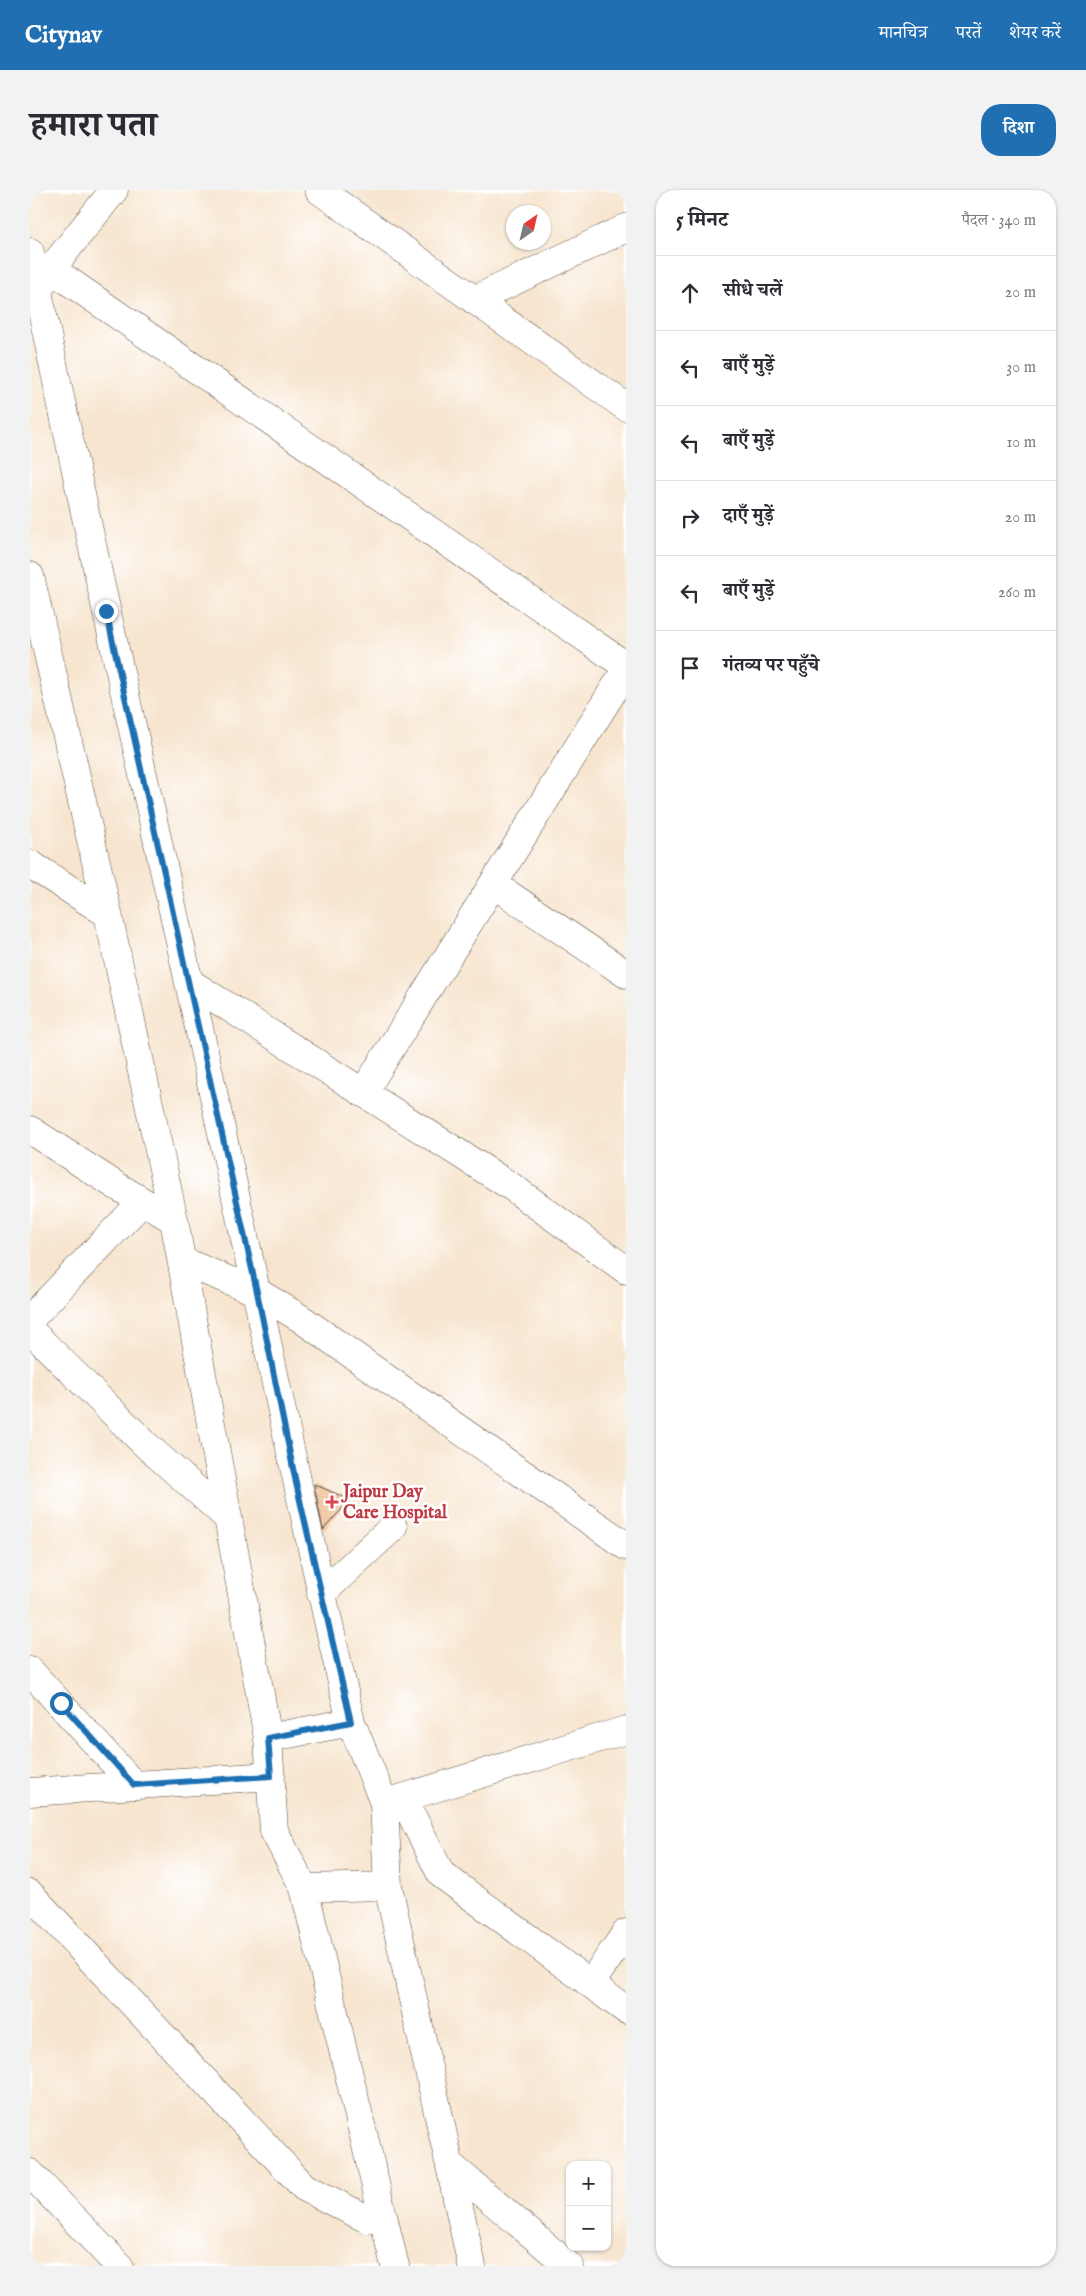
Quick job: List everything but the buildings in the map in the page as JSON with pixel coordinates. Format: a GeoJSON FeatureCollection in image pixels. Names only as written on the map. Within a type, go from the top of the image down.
{"type":"FeatureCollection","features":[{"type":"Feature","properties":{"kind":"street"},"geometry":{"type":"LineString","coordinates":[[40,286],[114,190]]}},
{"type":"Feature","properties":{"kind":"street"},"geometry":{"type":"LineString","coordinates":[[319,190],[626,407]]}},
{"type":"Feature","properties":{"kind":"street"},"geometry":{"type":"LineString","coordinates":[[474,300],[626,228]]}},
{"type":"Feature","properties":{"kind":"street"},"geometry":{"type":"LineString","coordinates":[[30,252],[40,286],[106,611],[257,1292],[321,1594],[351,1722],[394,1801],[441,1874],[626,2010]]}},
{"type":"Feature","properties":{"kind":"street"},"geometry":{"type":"LineString","coordinates":[[40,286],[626,666]]}},
{"type":"Feature","properties":{"kind":"street"},"geometry":{"type":"LineString","coordinates":[[30,576],[108,914],[182,1261],[268,1738],[274,1832],[304,1888],[394,2266]]}},
{"type":"Feature","properties":{"kind":"street"},"geometry":{"type":"LineString","coordinates":[[363,1093],[626,670]]}},
{"type":"Feature","properties":{"kind":"street"},"geometry":{"type":"LineString","coordinates":[[30,864],[108,914]]}},
{"type":"Feature","properties":{"kind":"street"},"geometry":{"type":"LineString","coordinates":[[493,884],[626,974]]}},
{"type":"Feature","properties":{"kind":"street"},"geometry":{"type":"LineString","coordinates":[[189,982],[512,1187],[626,1270]]}},
{"type":"Feature","properties":{"kind":"street"},"geometry":{"type":"LineString","coordinates":[[30,1130],[142,1202],[174,1220]]}},
{"type":"Feature","properties":{"kind":"street"},"geometry":{"type":"LineString","coordinates":[[30,1319],[142,1202]]}},
{"type":"Feature","properties":{"kind":"street"},"geometry":{"type":"LineString","coordinates":[[182,1261],[257,1292],[300,1318],[626,1546]]}},
{"type":"Feature","properties":{"kind":"street"},"geometry":{"type":"LineString","coordinates":[[30,1330],[146,1445],[228,1518]]}},
{"type":"Feature","properties":{"kind":"street"},"geometry":{"type":"LineString","coordinates":[[321,1594],[393,1527]]}},
{"type":"Feature","properties":{"kind":"street"},"geometry":{"type":"LineString","coordinates":[[30,1671],[134,1785]]}},
{"type":"Feature","properties":{"kind":"street"},"geometry":{"type":"LineString","coordinates":[[268,1738],[351,1722]]}},
{"type":"Feature","properties":{"kind":"street"},"geometry":{"type":"LineString","coordinates":[[394,1801],[626,1730]]}},
{"type":"Feature","properties":{"kind":"street"},"geometry":{"type":"LineString","coordinates":[[30,1792],[271,1776]]}},
{"type":"Feature","properties":{"kind":"street"},"geometry":{"type":"LineString","coordinates":[[394,1801],[388,1886],[472,2266]]}},
{"type":"Feature","properties":{"kind":"street"},"geometry":{"type":"LineString","coordinates":[[304,1888],[388,1886]]}},
{"type":"Feature","properties":{"kind":"street"},"geometry":{"type":"LineString","coordinates":[[30,1894],[304,2187],[367,2219],[380,2206]]}},
{"type":"Feature","properties":{"kind":"street"},"geometry":{"type":"LineString","coordinates":[[590,1984],[626,1933]]}},
{"type":"Feature","properties":{"kind":"street"},"geometry":{"type":"LineString","coordinates":[[450,2165],[569,2266]]}},
{"type":"Feature","properties":{"kind":"street"},"geometry":{"type":"LineString","coordinates":[[30,2172],[119,2266]]}},
{"type":"Feature","properties":{"kind":"place","name":"Jaipur Day Care Hospital"},"geometry":{"type":"Point","coordinates":[332,1502]}},
{"type":"Feature","properties":{"kind":"route"},"geometry":{"type":"LineString","coordinates":[[61,1703],[134,1785],[271,1776],[268,1738],[351,1722],[296,1483],[257,1292],[106,611]]}}]}
